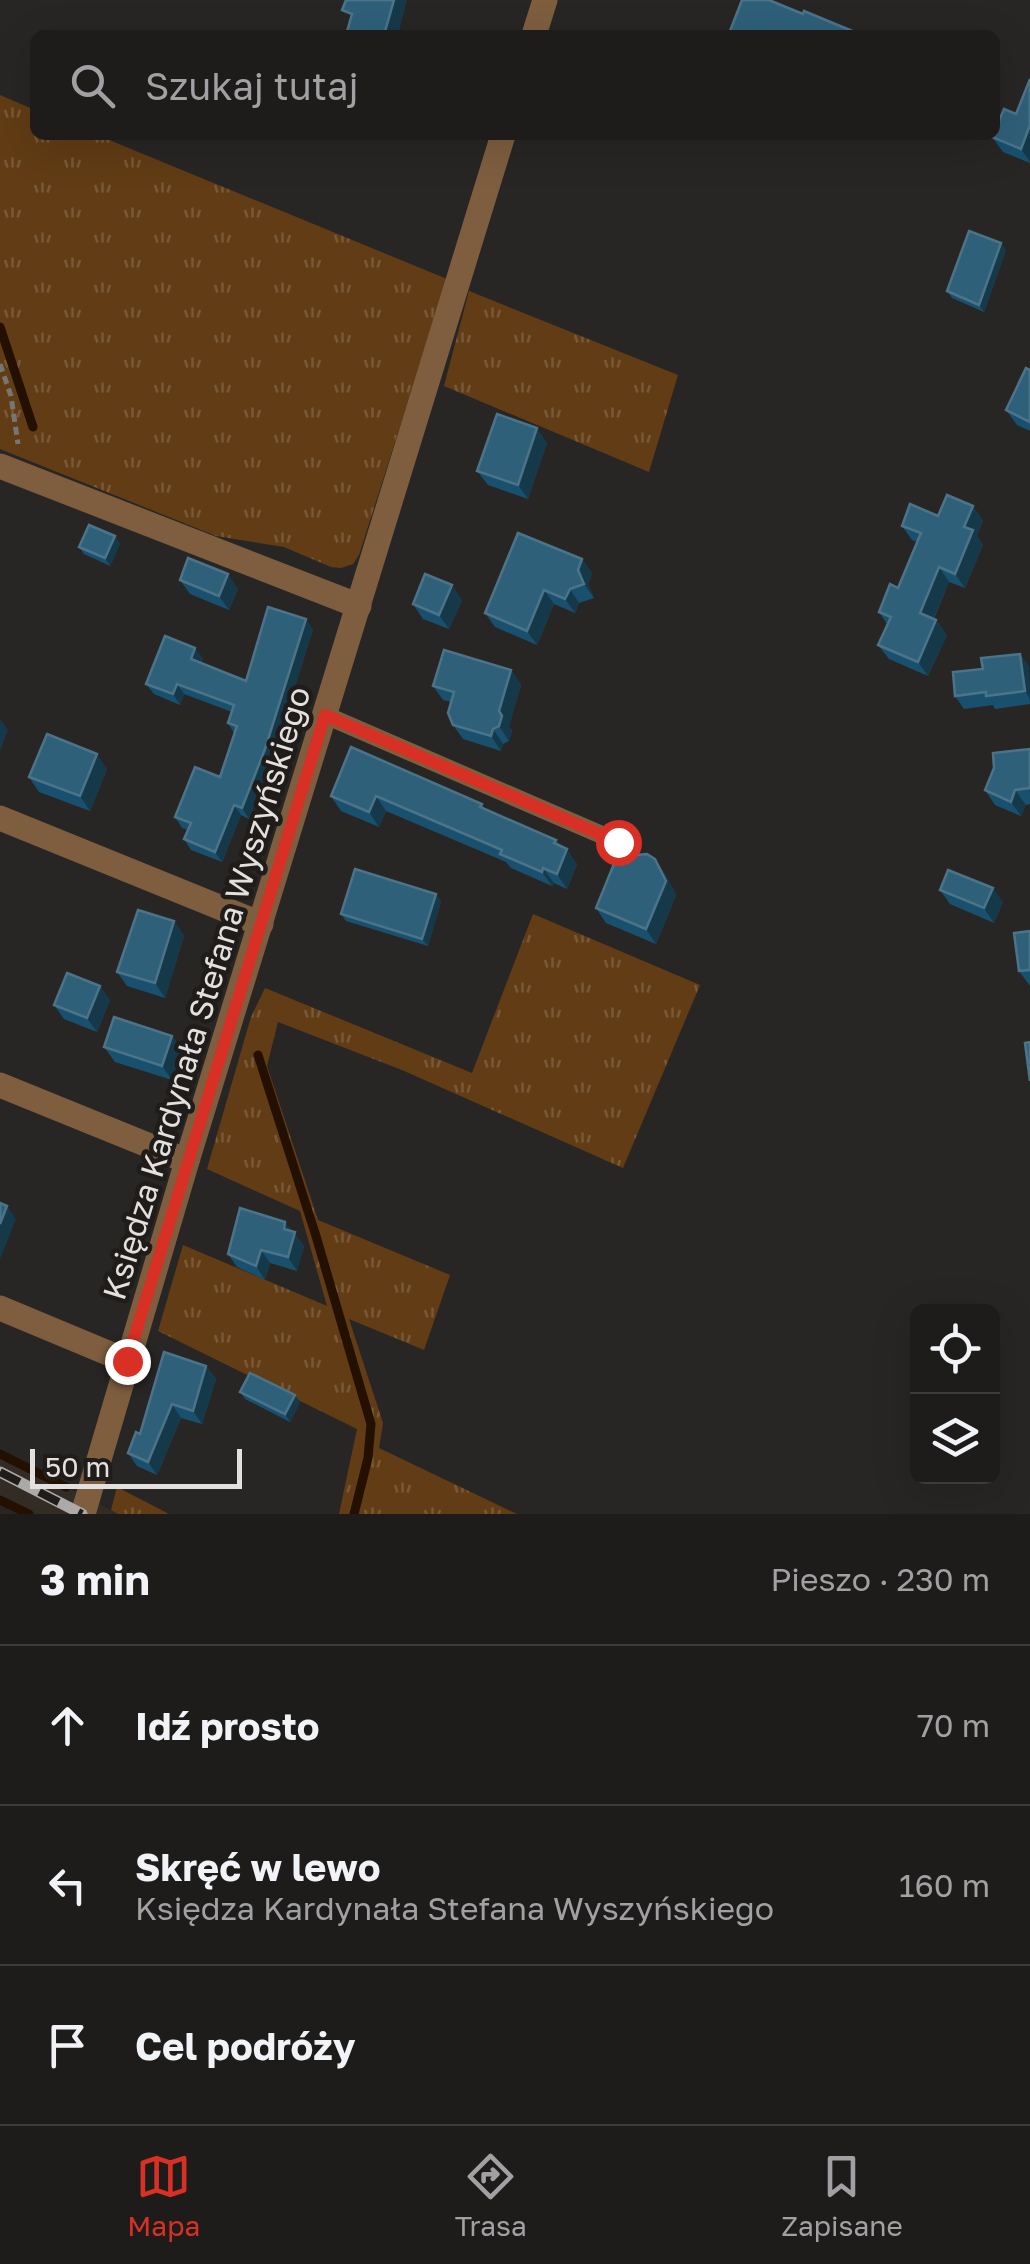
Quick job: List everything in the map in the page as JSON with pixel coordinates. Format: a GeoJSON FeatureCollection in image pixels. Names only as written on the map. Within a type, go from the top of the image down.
{"type":"FeatureCollection","features":[{"type":"Feature","properties":{"kind":"street"},"geometry":{"type":"LineString","coordinates":[[536,30],[545,0]]}},
{"type":"Feature","properties":{"kind":"street","name":"Księdza Kardynała Stefana Wyszyńskiego"},"geometry":{"type":"LineString","coordinates":[[83,1514],[187,1162],[501,140]]}},
{"type":"Feature","properties":{"kind":"street"},"geometry":{"type":"LineString","coordinates":[[9,470],[359,606]]}},
{"type":"Feature","properties":{"kind":"street"},"geometry":{"type":"LineString","coordinates":[[0,818],[261,924]]}},
{"type":"Feature","properties":{"kind":"street"},"geometry":{"type":"LineString","coordinates":[[0,1085],[187,1162]]}},
{"type":"Feature","properties":{"kind":"street"},"geometry":{"type":"LineString","coordinates":[[0,1308],[127,1361]]}},
{"type":"Feature","properties":{"kind":"lane"},"geometry":{"type":"LineString","coordinates":[[325,715],[618,842]]}},
{"type":"Feature","properties":{"kind":"path"},"geometry":{"type":"LineString","coordinates":[[0,364],[18,436],[9,470]]}},
{"type":"Feature","properties":{"kind":"shaded area"},"geometry":{"type":"Polygon","coordinates":[[[0,1454],[118,1514],[29,1514],[0,1500],[0,1454]]]}},
{"type":"Feature","properties":{"kind":"green space"},"geometry":{"type":"Polygon","coordinates":[[[0,95],[30,108],[30,140],[109,140],[447,279],[353,564],[331,567],[284,547],[216,536],[0,449],[0,95]]]}},
{"type":"Feature","properties":{"kind":"green space"},"geometry":{"type":"Polygon","coordinates":[[[469,291],[678,375],[649,472],[444,386],[469,291]]]}},
{"type":"Feature","properties":{"kind":"green space"},"geometry":{"type":"Polygon","coordinates":[[[533,914],[700,985],[623,1168],[402,1070],[278,1022],[267,1066],[318,1220],[450,1275],[424,1350],[349,1319],[383,1423],[379,1448],[517,1514],[339,1514],[357,1429],[158,1331],[183,1245],[327,1306],[300,1211],[207,1169],[251,1017],[265,988],[472,1073],[533,914]]]}},
{"type":"Feature","properties":{"kind":"green space"},"geometry":{"type":"Polygon","coordinates":[[[117,1487],[169,1514],[118,1514],[111,1510],[117,1487]]]}},
{"type":"Feature","properties":{"kind":"building"},"geometry":{"type":"Polygon","coordinates":[[[346,0],[394,0],[385,30],[347,30],[352,14],[342,10],[346,0]]]}},
{"type":"Feature","properties":{"kind":"building"},"geometry":{"type":"Polygon","coordinates":[[[742,0],[769,0],[850,30],[730,30],[742,0]]]}},
{"type":"Feature","properties":{"kind":"building"},"geometry":{"type":"Polygon","coordinates":[[[1030,79],[1030,125],[1021,149],[999,140],[1004,109],[1016,114],[1030,79]]]}},
{"type":"Feature","properties":{"kind":"building"},"geometry":{"type":"Polygon","coordinates":[[[969,231],[1001,243],[979,305],[947,291],[969,231]]]}},
{"type":"Feature","properties":{"kind":"building"},"geometry":{"type":"Polygon","coordinates":[[[1026,368],[1030,370],[1030,422],[1006,410],[1026,368]]]}},
{"type":"Feature","properties":{"kind":"building"},"geometry":{"type":"Polygon","coordinates":[[[497,414],[537,428],[518,485],[477,471],[497,414]]]}},
{"type":"Feature","properties":{"kind":"building"},"geometry":{"type":"Polygon","coordinates":[[[947,495],[973,506],[964,527],[973,530],[955,574],[939,567],[920,613],[936,620],[918,662],[878,645],[891,617],[879,612],[890,584],[898,588],[921,533],[902,526],[910,504],[938,516],[947,495]]]}},
{"type":"Feature","properties":{"kind":"building"},"geometry":{"type":"Polygon","coordinates":[[[89,525],[115,536],[105,558],[79,547],[89,525]]]}},
{"type":"Feature","properties":{"kind":"building"},"geometry":{"type":"Polygon","coordinates":[[[518,533],[582,559],[578,570],[584,584],[570,589],[565,599],[544,590],[527,631],[485,613],[518,533]]]}},
{"type":"Feature","properties":{"kind":"building"},"geometry":{"type":"Polygon","coordinates":[[[188,558],[228,574],[219,596],[180,580],[188,558]]]}},
{"type":"Feature","properties":{"kind":"building"},"geometry":{"type":"Polygon","coordinates":[[[425,574],[452,585],[439,615],[413,604],[425,574]]]}},
{"type":"Feature","properties":{"kind":"building"},"geometry":{"type":"Polygon","coordinates":[[[268,607],[306,619],[242,808],[234,805],[215,852],[184,839],[191,823],[175,817],[195,767],[220,777],[237,726],[228,723],[234,705],[177,684],[173,694],[146,684],[165,636],[195,648],[191,659],[246,681],[268,607]]]}},
{"type":"Feature","properties":{"kind":"building"},"geometry":{"type":"Polygon","coordinates":[[[444,650],[511,670],[499,711],[499,726],[491,736],[453,725],[448,713],[454,692],[433,686],[444,650]]]}},
{"type":"Feature","properties":{"kind":"building"},"geometry":{"type":"Polygon","coordinates":[[[1020,654],[1025,691],[955,696],[953,672],[983,669],[981,658],[1020,654]]]}},
{"type":"Feature","properties":{"kind":"building"},"geometry":{"type":"Polygon","coordinates":[[[47,734],[97,754],[80,796],[29,777],[47,734]]]}},
{"type":"Feature","properties":{"kind":"building"},"geometry":{"type":"Polygon","coordinates":[[[351,747],[556,840],[554,843],[567,849],[557,874],[543,868],[542,872],[500,854],[502,850],[376,796],[369,812],[331,796],[351,747]]]}},
{"type":"Feature","properties":{"kind":"building"},"geometry":{"type":"Polygon","coordinates":[[[1030,749],[1030,788],[1015,790],[1011,802],[985,790],[994,768],[993,753],[1030,749]]]}},
{"type":"Feature","properties":{"kind":"building"},"geometry":{"type":"Polygon","coordinates":[[[620,849],[655,859],[666,881],[646,929],[596,908],[620,849]]]}},
{"type":"Feature","properties":{"kind":"building"},"geometry":{"type":"Polygon","coordinates":[[[355,869],[436,894],[422,939],[341,914],[355,869]]]}},
{"type":"Feature","properties":{"kind":"building"},"geometry":{"type":"Polygon","coordinates":[[[948,870],[993,888],[984,908],[940,890],[948,870]]]}},
{"type":"Feature","properties":{"kind":"building"},"geometry":{"type":"Polygon","coordinates":[[[138,910],[174,921],[155,983],[117,972],[138,910]]]}},
{"type":"Feature","properties":{"kind":"building"},"geometry":{"type":"Polygon","coordinates":[[[1030,931],[1030,970],[1019,971],[1014,933],[1030,931]]]}},
{"type":"Feature","properties":{"kind":"building"},"geometry":{"type":"Polygon","coordinates":[[[67,973],[100,986],[87,1018],[54,1005],[67,973]]]}},
{"type":"Feature","properties":{"kind":"building"},"geometry":{"type":"Polygon","coordinates":[[[114,1017],[172,1036],[162,1066],[104,1047],[114,1017]]]}},
{"type":"Feature","properties":{"kind":"building"},"geometry":{"type":"Polygon","coordinates":[[[1030,1042],[1030,1081],[1025,1043],[1030,1042]]]}},
{"type":"Feature","properties":{"kind":"building"},"geometry":{"type":"Polygon","coordinates":[[[0,1203],[7,1206],[0,1224],[0,1203]]]}},
{"type":"Feature","properties":{"kind":"building"},"geometry":{"type":"Polygon","coordinates":[[[240,1208],[285,1222],[284,1229],[295,1232],[288,1257],[261,1250],[256,1266],[228,1254],[240,1208]]]}},
{"type":"Feature","properties":{"kind":"building"},"geometry":{"type":"Polygon","coordinates":[[[164,1352],[206,1366],[193,1411],[172,1404],[148,1462],[128,1453],[136,1432],[140,1434],[164,1352]]]}},
{"type":"Feature","properties":{"kind":"building"},"geometry":{"type":"Polygon","coordinates":[[[250,1373],[295,1395],[285,1414],[240,1392],[250,1373]]]}},
{"type":"Feature","properties":{"kind":"waterway"},"geometry":{"type":"LineString","coordinates":[[0,327],[33,427]]}},
{"type":"Feature","properties":{"kind":"waterway"},"geometry":{"type":"LineString","coordinates":[[258,1055],[371,1424],[368,1458],[354,1514]]}},
{"type":"Feature","properties":{"kind":"waterway"},"geometry":{"type":"LineString","coordinates":[[0,1454],[66,1487]]}},
{"type":"Feature","properties":{"kind":"waterway"},"geometry":{"type":"LineString","coordinates":[[0,1500],[29,1514]]}},
{"type":"Feature","properties":{"kind":"railway"},"geometry":{"type":"LineString","coordinates":[[0,1472],[82,1514]]}},
{"type":"Feature","properties":{"kind":"route"},"geometry":{"type":"LineString","coordinates":[[127,1361],[325,715],[618,842]]}}]}
